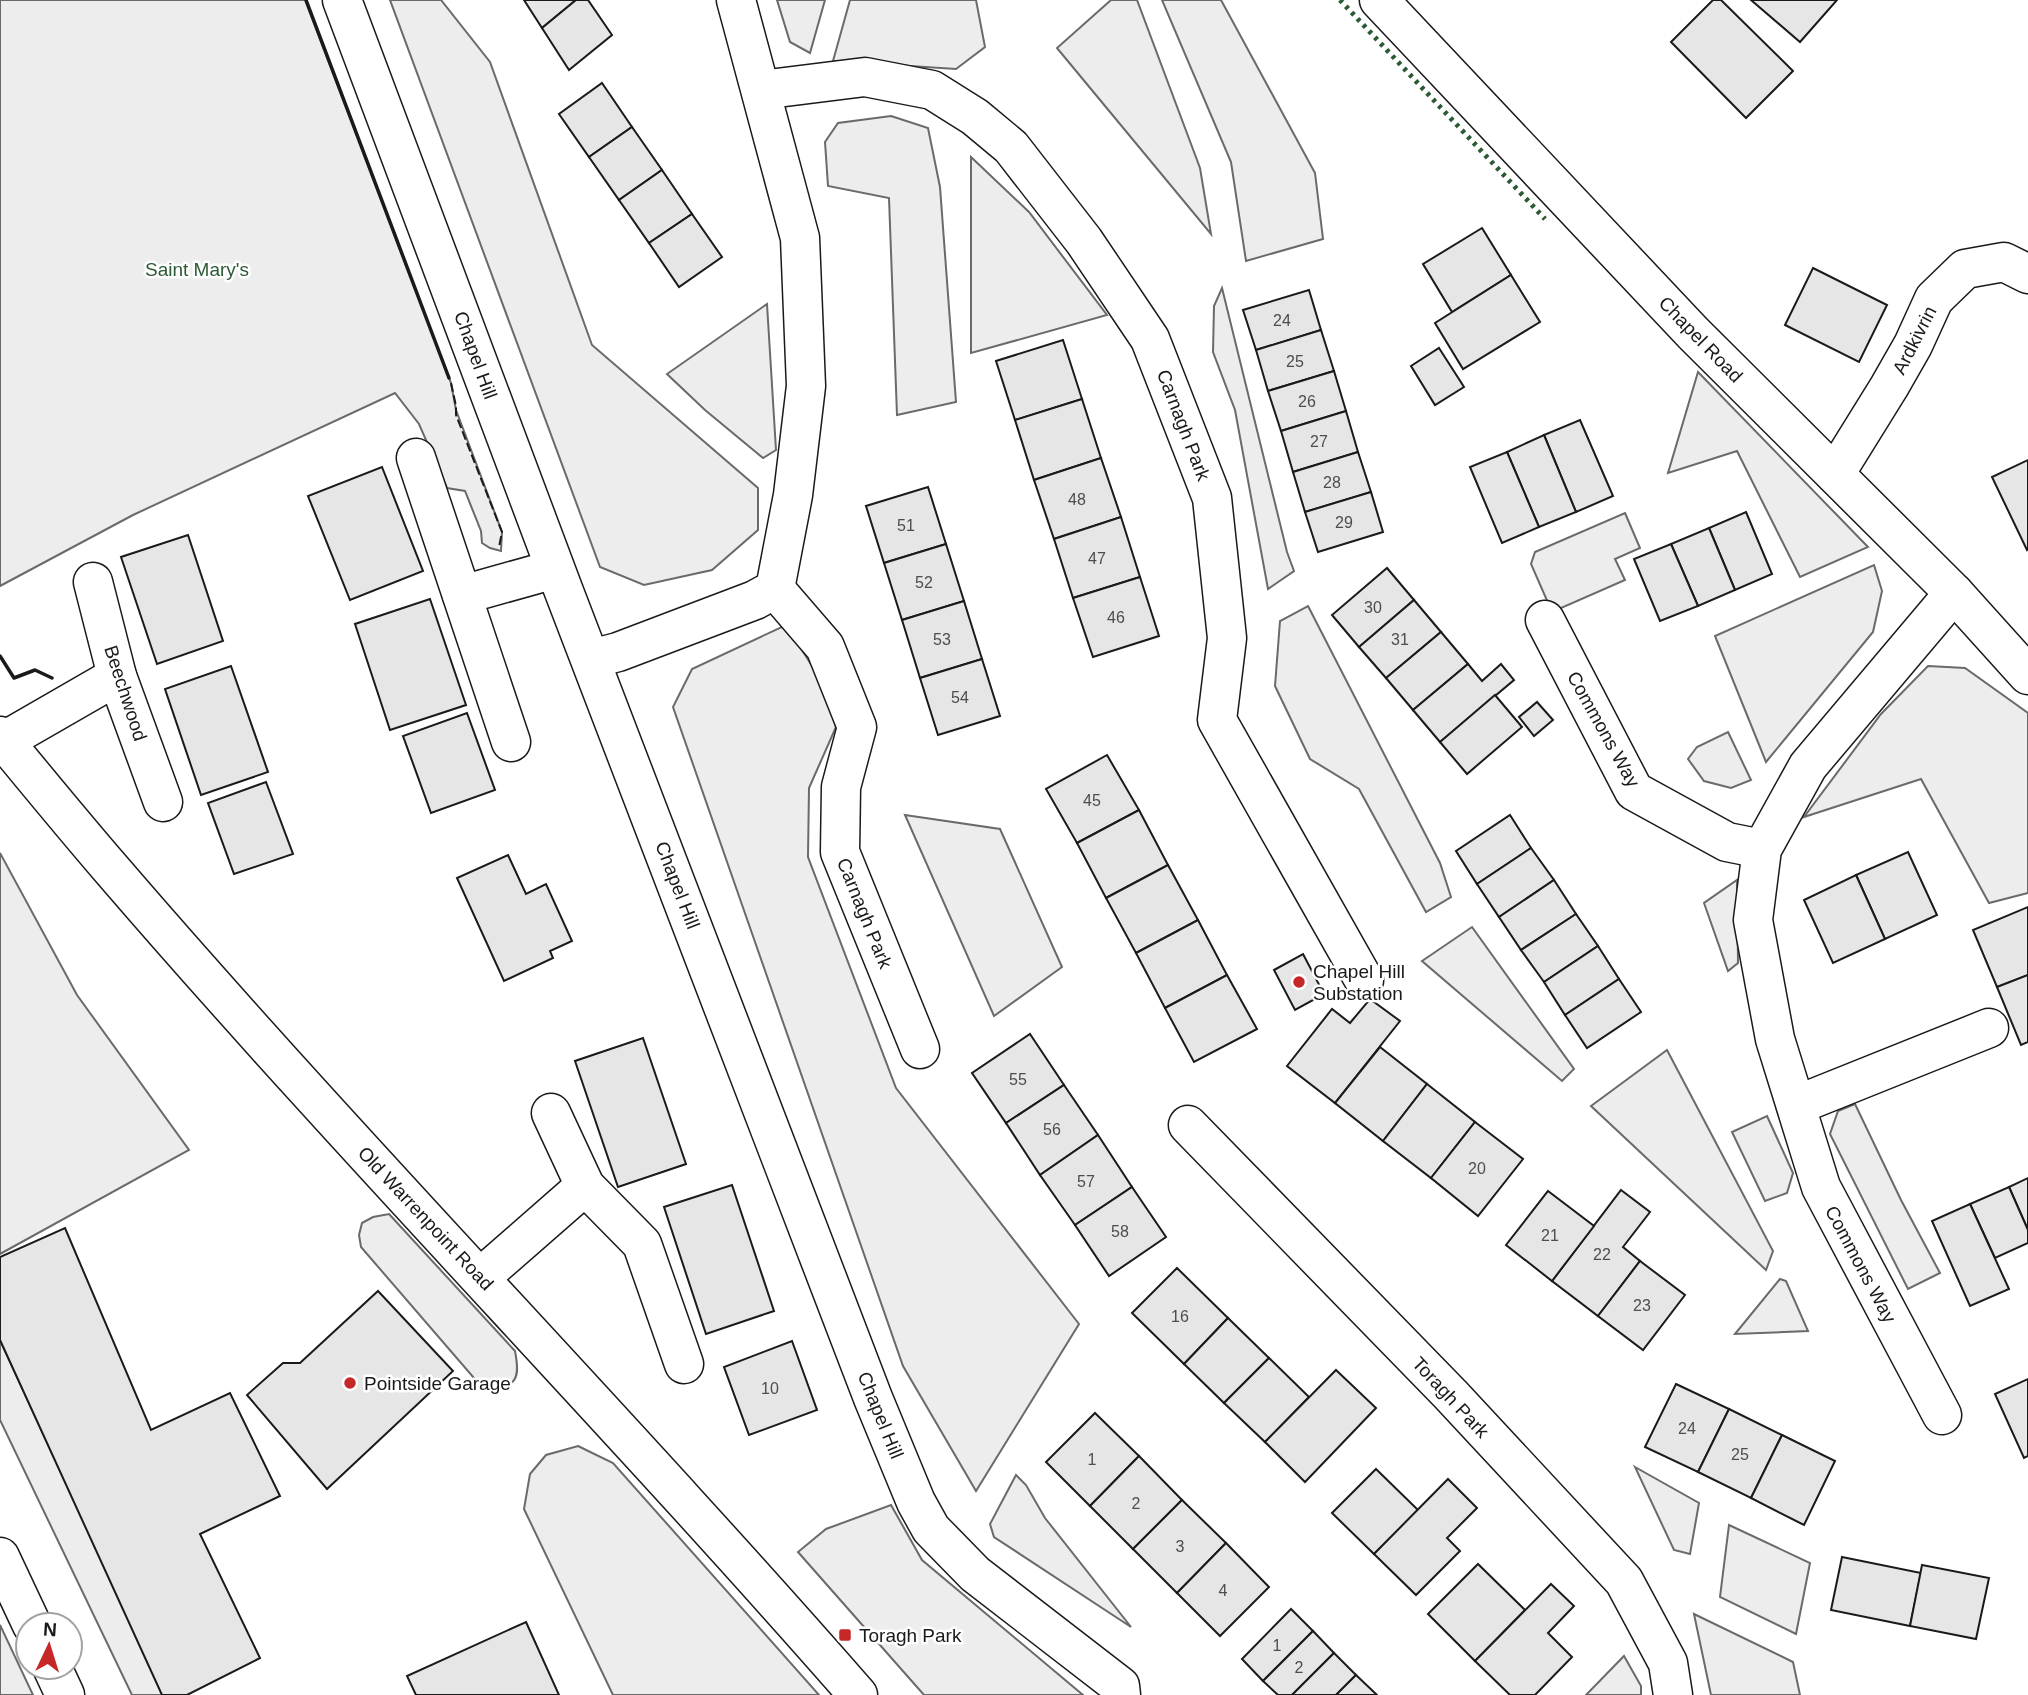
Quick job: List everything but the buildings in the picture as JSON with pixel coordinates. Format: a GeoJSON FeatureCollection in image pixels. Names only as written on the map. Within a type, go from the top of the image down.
{"type":"FeatureCollection","features":[{"type":"Feature","properties":{"kind":"main road","name":"Chapel Hill"},"geometry":{"type":"LineString","coordinates":[[341,0],[555,569],[873,1398],[916,1502],[931,1529],[975,1574],[1120,1686],[1121,1695]]}},
{"type":"Feature","properties":{"kind":"main road"},"geometry":{"type":"LineString","coordinates":[[591,659],[628,648],[755,600],[775,589],[793,495],[806,386],[800,238],[736,0]]}},
{"type":"Feature","properties":{"kind":"main road","name":"Chapel Road"},"geometry":{"type":"LineString","coordinates":[[1379,0],[1684,323],[1954,593],[2028,674]]}},
{"type":"Feature","properties":{"kind":"main road","name":"Carnagh Park"},"geometry":{"type":"LineString","coordinates":[[761,90],[865,77],[932,90],[975,117],[1011,147],[1084,241],[1150,339],[1212,498],[1227,638],[1217,720],[1364,980]]}},
{"type":"Feature","properties":{"kind":"main road","name":"Ardkivrin"},"geometry":{"type":"LineString","coordinates":[[1835,474],[1913,345],[1934,299],[1965,269],[2004,262],[2028,274]]}},
{"type":"Feature","properties":{"kind":"main road"},"geometry":{"type":"LineString","coordinates":[[416,458],[511,742]]}},
{"type":"Feature","properties":{"kind":"main road"},"geometry":{"type":"LineString","coordinates":[[462,595],[555,569]]}},
{"type":"Feature","properties":{"kind":"main road","name":"Beechwood"},"geometry":{"type":"LineString","coordinates":[[93,582],[117,676],[163,802]]}},
{"type":"Feature","properties":{"kind":"main road","name":"Carnagh Park"},"geometry":{"type":"LineString","coordinates":[[775,589],[825,647],[857,727],[841,786],[840,852],[920,1049]]}},
{"type":"Feature","properties":{"kind":"main road","name":"Commons Way"},"geometry":{"type":"LineString","coordinates":[[1942,1415],[1821,1187],[1775,1038],[1753,920],[1762,849],[1808,766],[1954,593]]}},
{"type":"Feature","properties":{"kind":"main road","name":"Commons Way"},"geometry":{"type":"LineString","coordinates":[[1545,620],[1634,791],[1727,842],[1762,849]]}},
{"type":"Feature","properties":{"kind":"main road"},"geometry":{"type":"LineString","coordinates":[[2,738],[117,676]]}},
{"type":"Feature","properties":{"kind":"main road","name":"Old Warrenpoint Road"},"geometry":{"type":"LineString","coordinates":[[2,738],[111,870],[262,1040],[764,1588],[858,1695]]}},
{"type":"Feature","properties":{"kind":"main road"},"geometry":{"type":"LineString","coordinates":[[1797,1105],[1989,1028]]}},
{"type":"Feature","properties":{"kind":"main road"},"geometry":{"type":"LineString","coordinates":[[551,1114],[584,1186],[642,1244],[684,1364]]}},
{"type":"Feature","properties":{"kind":"main road","name":"Toragh Park"},"geometry":{"type":"LineString","coordinates":[[1188,1125],[1441,1385],[1624,1581],[1668,1663],[1674,1695]]}},
{"type":"Feature","properties":{"kind":"main road"},"geometry":{"type":"LineString","coordinates":[[481,1277],[584,1186]]}},
{"type":"Feature","properties":{"kind":"main road"},"geometry":{"type":"LineString","coordinates":[[0,1557],[25,1611]]}},
{"type":"Feature","properties":{"kind":"green space","name":"Saint Mary's"},"geometry":{"type":"Polygon","coordinates":[[[0,0],[305,0],[451,383],[456,410],[502,532],[501,551],[482,543],[481,531],[465,491],[447,488],[419,424],[395,393],[133,515],[0,586],[0,0]]]}},
{"type":"Feature","properties":{"kind":"green space"},"geometry":{"type":"Polygon","coordinates":[[[390,0],[441,0],[490,62],[592,345],[758,488],[758,530],[712,570],[644,585],[600,567],[390,0]]]}},
{"type":"Feature","properties":{"kind":"green space"},"geometry":{"type":"Polygon","coordinates":[[[777,0],[825,0],[810,53],[790,42],[777,0]]]}},
{"type":"Feature","properties":{"kind":"green space"},"geometry":{"type":"Polygon","coordinates":[[[850,0],[976,0],[985,47],[956,69],[833,61],[850,0]]]}},
{"type":"Feature","properties":{"kind":"green space"},"geometry":{"type":"Polygon","coordinates":[[[1111,0],[1137,0],[1200,168],[1211,234],[1057,48],[1111,0]]]}},
{"type":"Feature","properties":{"kind":"green space"},"geometry":{"type":"Polygon","coordinates":[[[1162,0],[1221,0],[1315,173],[1323,239],[1246,261],[1231,162],[1162,0]]]}},
{"type":"Feature","properties":{"kind":"green space"},"geometry":{"type":"Polygon","coordinates":[[[891,116],[928,128],[940,187],[956,402],[897,415],[889,198],[828,186],[825,142],[838,123],[891,116]]]}},
{"type":"Feature","properties":{"kind":"green space"},"geometry":{"type":"Polygon","coordinates":[[[971,157],[1029,212],[1107,315],[971,353],[971,157]]]}},
{"type":"Feature","properties":{"kind":"green space"},"geometry":{"type":"Polygon","coordinates":[[[1222,288],[1294,571],[1268,589],[1235,410],[1213,352],[1214,306],[1222,288]]]}},
{"type":"Feature","properties":{"kind":"green space"},"geometry":{"type":"Polygon","coordinates":[[[767,304],[776,450],[763,458],[667,374],[767,304]]]}},
{"type":"Feature","properties":{"kind":"green space"},"geometry":{"type":"Polygon","coordinates":[[[1698,372],[1868,547],[1800,577],[1737,451],[1668,473],[1698,372]]]}},
{"type":"Feature","properties":{"kind":"green space"},"geometry":{"type":"Polygon","coordinates":[[[1625,513],[1640,548],[1615,559],[1625,580],[1552,612],[1531,564],[1535,552],[1625,513]]]}},
{"type":"Feature","properties":{"kind":"green space"},"geometry":{"type":"Polygon","coordinates":[[[1874,565],[1882,591],[1873,632],[1766,762],[1715,636],[1874,565]]]}},
{"type":"Feature","properties":{"kind":"green space"},"geometry":{"type":"Polygon","coordinates":[[[1308,606],[1440,863],[1451,897],[1426,912],[1359,789],[1310,759],[1275,686],[1280,621],[1308,606]]]}},
{"type":"Feature","properties":{"kind":"green space"},"geometry":{"type":"Polygon","coordinates":[[[786,625],[821,680],[836,727],[809,788],[808,857],[896,1088],[1079,1324],[976,1491],[903,1366],[673,707],[692,669],[786,625]]]}},
{"type":"Feature","properties":{"kind":"green space"},"geometry":{"type":"Polygon","coordinates":[[[1928,666],[1965,668],[2028,713],[2028,893],[1989,903],[1921,779],[1804,817],[1881,714],[1928,666]]]}},
{"type":"Feature","properties":{"kind":"green space"},"geometry":{"type":"Polygon","coordinates":[[[1728,732],[1751,780],[1731,788],[1704,781],[1688,759],[1697,747],[1728,732]]]}},
{"type":"Feature","properties":{"kind":"green space"},"geometry":{"type":"Polygon","coordinates":[[[905,815],[1000,829],[1062,967],[994,1016],[905,815]]]}},
{"type":"Feature","properties":{"kind":"green space"},"geometry":{"type":"Polygon","coordinates":[[[0,853],[77,995],[189,1150],[0,1254],[0,853]]]}},
{"type":"Feature","properties":{"kind":"green space"},"geometry":{"type":"Polygon","coordinates":[[[1737,880],[1738,963],[1728,971],[1704,903],[1737,880]]]}},
{"type":"Feature","properties":{"kind":"green space"},"geometry":{"type":"Polygon","coordinates":[[[1472,927],[1574,1069],[1562,1081],[1422,961],[1472,927]]]}},
{"type":"Feature","properties":{"kind":"green space"},"geometry":{"type":"Polygon","coordinates":[[[1667,1050],[1773,1251],[1766,1270],[1591,1106],[1667,1050]]]}},
{"type":"Feature","properties":{"kind":"green space"},"geometry":{"type":"Polygon","coordinates":[[[1855,1104],[1940,1273],[1908,1289],[1830,1134],[1838,1111],[1855,1104]]]}},
{"type":"Feature","properties":{"kind":"green space"},"geometry":{"type":"Polygon","coordinates":[[[1767,1116],[1793,1173],[1787,1193],[1765,1201],[1732,1132],[1767,1116]]]}},
{"type":"Feature","properties":{"kind":"green space"},"geometry":{"type":"Polygon","coordinates":[[[389,1214],[515,1351],[517,1372],[512,1382],[500,1386],[480,1385],[361,1247],[359,1235],[362,1223],[373,1217],[389,1214]]]}},
{"type":"Feature","properties":{"kind":"green space"},"geometry":{"type":"Polygon","coordinates":[[[1780,1279],[1786,1281],[1808,1331],[1735,1334],[1780,1279]]]}},
{"type":"Feature","properties":{"kind":"green space"},"geometry":{"type":"Polygon","coordinates":[[[0,1340],[164,1695],[132,1695],[0,1420],[0,1340]]]}},
{"type":"Feature","properties":{"kind":"green space"},"geometry":{"type":"Polygon","coordinates":[[[578,1446],[613,1463],[819,1695],[613,1695],[524,1509],[530,1474],[546,1455],[578,1446]]]}},
{"type":"Feature","properties":{"kind":"green space"},"geometry":{"type":"Polygon","coordinates":[[[1635,1467],[1699,1503],[1690,1554],[1674,1550],[1635,1467]]]}},
{"type":"Feature","properties":{"kind":"green space"},"geometry":{"type":"Polygon","coordinates":[[[1016,1475],[1026,1485],[1045,1518],[1131,1627],[994,1537],[990,1524],[1016,1475]]]}},
{"type":"Feature","properties":{"kind":"green space"},"geometry":{"type":"Polygon","coordinates":[[[891,1505],[922,1560],[1083,1695],[924,1695],[798,1552],[826,1529],[891,1505]]]}},
{"type":"Feature","properties":{"kind":"green space"},"geometry":{"type":"Polygon","coordinates":[[[1729,1525],[1810,1563],[1796,1634],[1720,1597],[1729,1525]]]}},
{"type":"Feature","properties":{"kind":"green space"},"geometry":{"type":"Polygon","coordinates":[[[1694,1614],[1793,1662],[1800,1695],[1711,1695],[1694,1614]]]}},
{"type":"Feature","properties":{"kind":"green space"},"geometry":{"type":"Polygon","coordinates":[[[0,1625],[14,1655],[14,1681],[26,1681],[33,1695],[0,1695],[0,1625]]]}},
{"type":"Feature","properties":{"kind":"green space"},"geometry":{"type":"Polygon","coordinates":[[[1624,1656],[1641,1686],[1641,1695],[1586,1695],[1624,1656]]]}},
{"type":"Feature","properties":{"kind":"hedge"},"geometry":{"type":"LineString","coordinates":[[1340,0],[1545,219]]}},
{"type":"Feature","properties":{"kind":"fence"},"geometry":{"type":"LineString","coordinates":[[451,383],[456,415],[502,532],[499,547]]}},
{"type":"Feature","properties":{"kind":"wall"},"geometry":{"type":"LineString","coordinates":[[306,0],[449,378]]}},
{"type":"Feature","properties":{"kind":"wall"},"geometry":{"type":"LineString","coordinates":[[0,656],[14,678],[35,670],[52,678]]}},
{"type":"Feature","properties":{"kind":"place","name":"Chapel Hill Substation"},"geometry":{"type":"Point","coordinates":[1299,982]}},
{"type":"Feature","properties":{"kind":"place","name":"Pointside Garage"},"geometry":{"type":"Point","coordinates":[350,1383]}},
{"type":"Feature","properties":{"kind":"place","name":"Toragh Park"},"geometry":{"type":"Point","coordinates":[845,1635]}}]}
